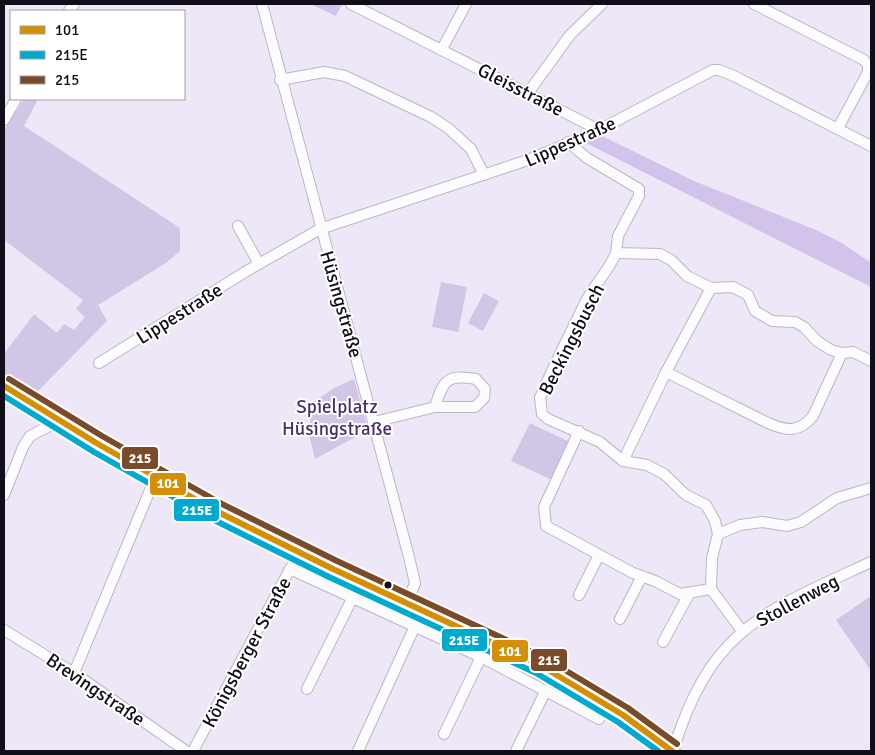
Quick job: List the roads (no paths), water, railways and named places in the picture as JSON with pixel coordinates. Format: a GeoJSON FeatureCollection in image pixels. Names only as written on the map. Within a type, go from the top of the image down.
{"type":"FeatureCollection","features":[{"type":"Feature","properties":{"kind":"main road"},"geometry":{"type":"LineString","coordinates":[[4,386],[155,478],[302,554],[556,674],[623,715],[673,751]]}},
{"type":"Feature","properties":{"kind":"street","name":"Hüsingstraße"},"geometry":{"type":"LineString","coordinates":[[262,4],[280,80],[374,422],[415,583],[407,604]]}},
{"type":"Feature","properties":{"kind":"street","name":"Gleisstraße"},"geometry":{"type":"LineString","coordinates":[[351,4],[600,130]]}},
{"type":"Feature","properties":{"kind":"street"},"geometry":{"type":"LineString","coordinates":[[442,49],[466,4]]}},
{"type":"Feature","properties":{"kind":"street"},"geometry":{"type":"LineString","coordinates":[[528,93],[570,34],[602,4]]}},
{"type":"Feature","properties":{"kind":"street"},"geometry":{"type":"LineString","coordinates":[[754,4],[864,60],[868,65],[868,72],[838,128]]}},
{"type":"Feature","properties":{"kind":"street","name":"Lippestraße"},"geometry":{"type":"LineString","coordinates":[[99,363],[258,264],[320,229],[484,175],[600,130],[700,76],[719,70],[871,146]]}},
{"type":"Feature","properties":{"kind":"street"},"geometry":{"type":"LineString","coordinates":[[280,80],[324,72],[345,76],[431,117],[448,128],[471,149],[484,175]]}},
{"type":"Feature","properties":{"kind":"street"},"geometry":{"type":"LineString","coordinates":[[4,120],[15,100]]}},
{"type":"Feature","properties":{"kind":"street","name":"Beckingsbusch"},"geometry":{"type":"LineString","coordinates":[[568,142],[587,158],[639,189],[638,196],[618,236],[616,253],[609,269],[597,283],[585,303],[540,398],[542,414],[548,419],[600,442],[623,461],[647,465],[664,474],[677,489],[706,505],[716,521],[718,534]]}},
{"type":"Feature","properties":{"kind":"street"},"geometry":{"type":"LineString","coordinates":[[238,226],[258,264]]}},
{"type":"Feature","properties":{"kind":"street"},"geometry":{"type":"LineString","coordinates":[[616,253],[660,254],[671,260],[686,276],[711,288],[732,287],[748,295],[755,311],[772,321],[795,322],[804,327],[817,341],[831,350],[842,353],[853,352],[871,361]]}},
{"type":"Feature","properties":{"kind":"street"},"geometry":{"type":"LineString","coordinates":[[623,461],[666,372],[711,288]]}},
{"type":"Feature","properties":{"kind":"street"},"geometry":{"type":"LineString","coordinates":[[666,372],[768,423],[784,430],[794,430],[808,422],[813,416],[842,353]]}},
{"type":"Feature","properties":{"kind":"street"},"geometry":{"type":"LineString","coordinates":[[374,422],[435,407],[475,407],[484,398],[485,389],[476,380],[449,379],[442,384],[435,407]]}},
{"type":"Feature","properties":{"kind":"street"},"geometry":{"type":"LineString","coordinates":[[4,495],[23,446],[30,436],[59,421]]}},
{"type":"Feature","properties":{"kind":"street"},"geometry":{"type":"LineString","coordinates":[[578,431],[544,507],[544,520],[550,531],[680,594],[711,589]]}},
{"type":"Feature","properties":{"kind":"street"},"geometry":{"type":"LineString","coordinates":[[74,673],[155,478]]}},
{"type":"Feature","properties":{"kind":"street"},"geometry":{"type":"LineString","coordinates":[[742,631],[711,589],[712,558],[718,534],[740,525],[762,522],[788,526],[801,522],[837,498],[871,488]]}},
{"type":"Feature","properties":{"kind":"street","name":"Königsberger Straße"},"geometry":{"type":"LineString","coordinates":[[193,751],[290,568],[302,554]]}},
{"type":"Feature","properties":{"kind":"street"},"geometry":{"type":"LineString","coordinates":[[578,596],[599,555]]}},
{"type":"Feature","properties":{"kind":"street","name":"Stollenweg"},"geometry":{"type":"LineString","coordinates":[[673,751],[695,691],[712,663],[742,631],[792,599],[871,562]]}},
{"type":"Feature","properties":{"kind":"street"},"geometry":{"type":"LineString","coordinates":[[290,568],[482,657],[599,719]]}},
{"type":"Feature","properties":{"kind":"street"},"geometry":{"type":"LineString","coordinates":[[620,619],[642,576]]}},
{"type":"Feature","properties":{"kind":"street"},"geometry":{"type":"LineString","coordinates":[[662,642],[689,594]]}},
{"type":"Feature","properties":{"kind":"street"},"geometry":{"type":"LineString","coordinates":[[307,689],[353,597]]}},
{"type":"Feature","properties":{"kind":"street"},"geometry":{"type":"LineString","coordinates":[[358,751],[415,626]]}},
{"type":"Feature","properties":{"kind":"street","name":"Brevingstraße"},"geometry":{"type":"LineString","coordinates":[[4,630],[74,673],[186,751]]}},
{"type":"Feature","properties":{"kind":"street"},"geometry":{"type":"LineString","coordinates":[[444,734],[482,657]]}},
{"type":"Feature","properties":{"kind":"street"},"geometry":{"type":"LineString","coordinates":[[516,751],[546,690]]}},
{"type":"Feature","properties":{"kind":"park label","name":"Spielplatz Hüsingstraße"},"geometry":{"type":"Point","coordinates":[337,417]}}]}
